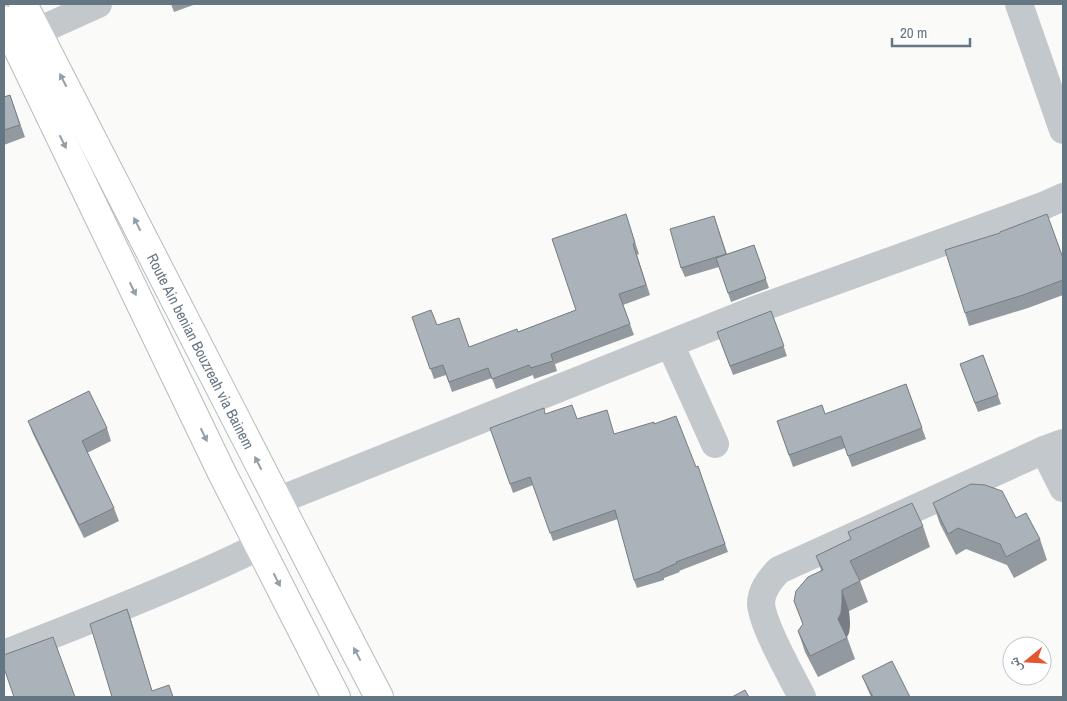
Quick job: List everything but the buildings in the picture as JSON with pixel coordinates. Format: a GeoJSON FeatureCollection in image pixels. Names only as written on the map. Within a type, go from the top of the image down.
{"type":"FeatureCollection","features":[{"type":"Feature","properties":{"kind":"main road","name":"Route Ain benian Bouzreah via Bainem"},"geometry":{"type":"LineString","coordinates":[[24,4],[19,31],[221,472],[336,697]]}},
{"type":"Feature","properties":{"kind":"main road","name":"Route Ain benian Bouzreah via Bainem"},"geometry":{"type":"LineString","coordinates":[[19,31],[277,501],[379,697]]}},
{"type":"Feature","properties":{"kind":"street"},"geometry":{"type":"LineString","coordinates":[[19,31],[98,4]]}},
{"type":"Feature","properties":{"kind":"street"},"geometry":{"type":"LineString","coordinates":[[1019,4],[1063,130]]}},
{"type":"Feature","properties":{"kind":"street"},"geometry":{"type":"LineString","coordinates":[[277,501],[752,311],[1043,206],[1063,197]]}},
{"type":"Feature","properties":{"kind":"street"},"geometry":{"type":"LineString","coordinates":[[670,344],[715,444]]}},
{"type":"Feature","properties":{"kind":"street"},"geometry":{"type":"LineString","coordinates":[[802,697],[765,620],[761,602],[766,583],[778,570],[1053,447],[1063,488]]}},
{"type":"Feature","properties":{"kind":"street"},"geometry":{"type":"LineString","coordinates":[[4,654],[151,596],[214,569],[260,546]]}}]}
